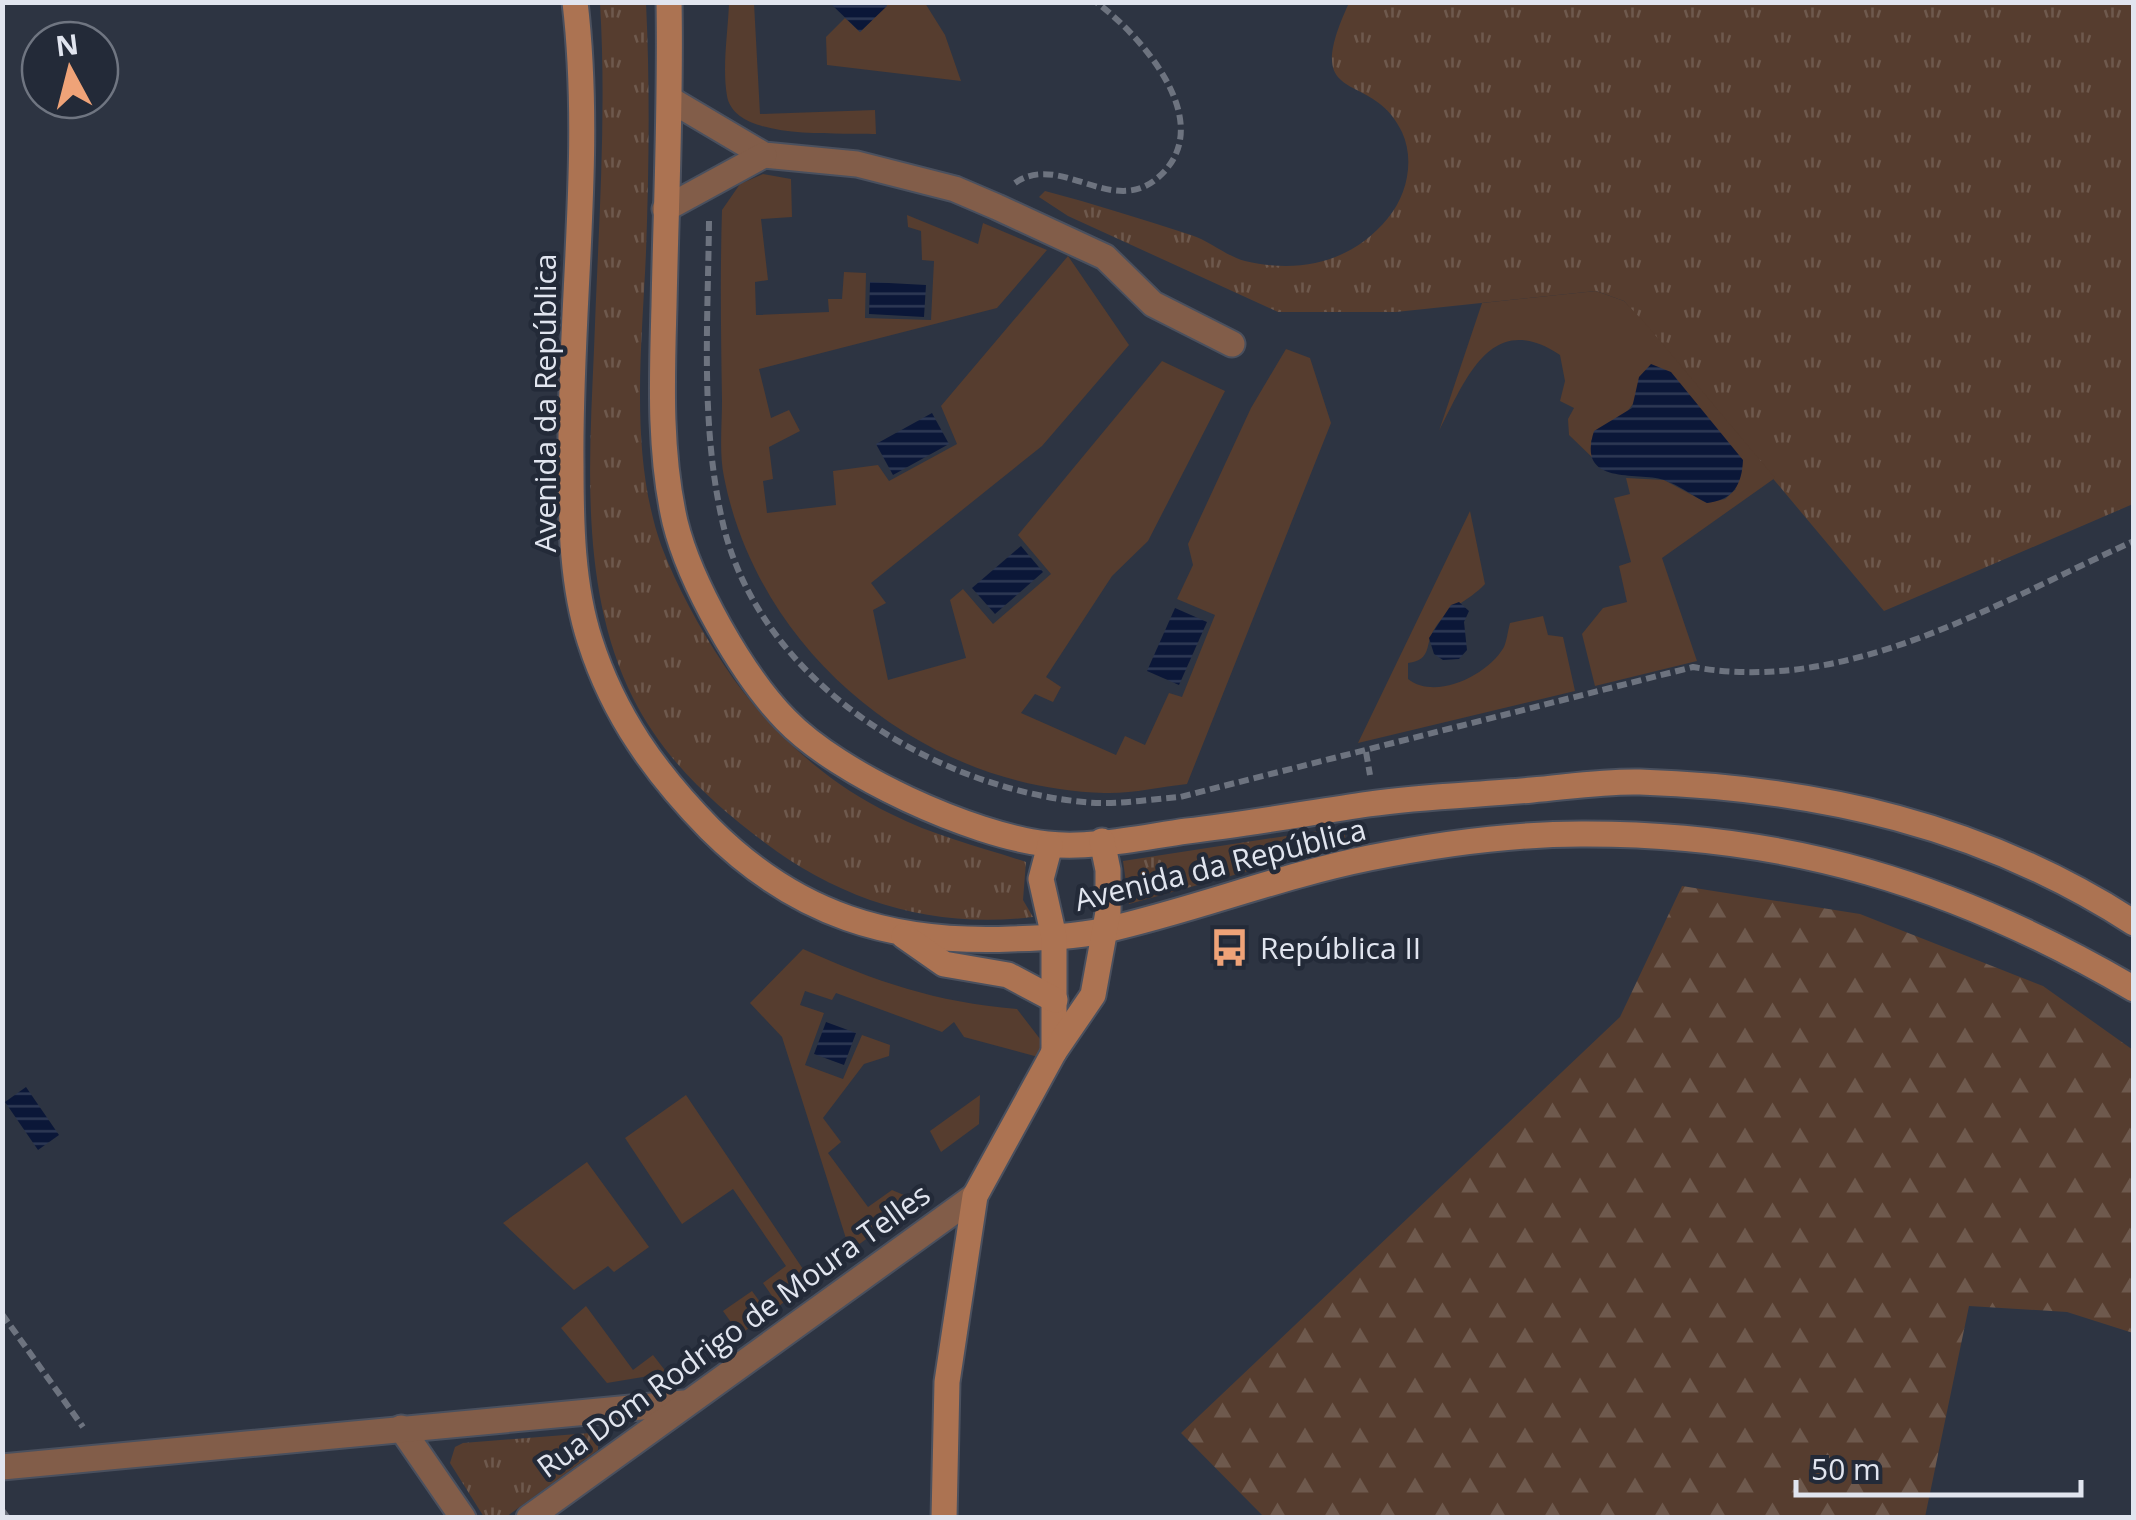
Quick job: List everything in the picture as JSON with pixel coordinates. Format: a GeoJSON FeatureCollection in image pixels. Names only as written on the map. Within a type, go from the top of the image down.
{"type":"FeatureCollection","features":[{"type":"Feature","properties":{"kind":"main road","name":"Avenida da República"},"geometry":{"type":"LineString","coordinates":[[575,2],[583,66],[571,488],[576,572],[588,638],[615,706],[638,746],[666,784],[750,868],[847,920],[904,936],[1054,937],[1101,931],[1366,858],[1481,839],[1580,834],[1700,838],[1817,856],[1950,895],[2065,948],[2134,988]]}},
{"type":"Feature","properties":{"kind":"main road","name":"Avenida da República"},"geometry":{"type":"LineString","coordinates":[[670,2],[665,459],[676,527],[721,630],[787,721],[822,749],[942,816],[1050,845],[1262,823],[1372,804],[1634,782],[1774,791],[1824,798],[1899,817],[1981,846],[2077,886],[2134,923]]}},
{"type":"Feature","properties":{"kind":"main road"},"geometry":{"type":"LineString","coordinates":[[944,1518],[948,1382],[975,1196],[1054,1052],[1094,995],[1108,888],[1102,841]]}},
{"type":"Feature","properties":{"kind":"main road"},"geometry":{"type":"LineString","coordinates":[[1050,845],[1041,879],[1054,937],[1054,1052]]}},
{"type":"Feature","properties":{"kind":"main road"},"geometry":{"type":"LineString","coordinates":[[904,936],[944,964],[1008,974],[1055,1000]]}},
{"type":"Feature","properties":{"kind":"street"},"geometry":{"type":"LineString","coordinates":[[671,100],[764,155],[857,164],[955,188],[1105,257],[1153,304],[1232,344]]}},
{"type":"Feature","properties":{"kind":"street"},"geometry":{"type":"LineString","coordinates":[[666,209],[764,155]]}},
{"type":"Feature","properties":{"kind":"street","name":"Rua Dom Rodrigo de Moura Telles"},"geometry":{"type":"LineString","coordinates":[[528,1518],[975,1196]]}},
{"type":"Feature","properties":{"kind":"street"},"geometry":{"type":"LineString","coordinates":[[2,1467],[684,1403]]}},
{"type":"Feature","properties":{"kind":"street"},"geometry":{"type":"LineString","coordinates":[[401,1428],[463,1518]]}},
{"type":"Feature","properties":{"kind":"path"},"geometry":{"type":"LineString","coordinates":[[997,207],[1011,187],[1034,175],[1046,174],[1099,189],[1132,191],[1152,182],[1173,159],[1181,120],[1171,92],[1139,41],[1096,2]]}},
{"type":"Feature","properties":{"kind":"path"},"geometry":{"type":"LineString","coordinates":[[709,220],[708,422],[724,530],[752,593],[790,652],[852,714],[913,752],[973,777],[1097,803],[1180,797],[1692,667],[1741,676],[1878,656],[2134,542]]}},
{"type":"Feature","properties":{"kind":"path"},"geometry":{"type":"LineString","coordinates":[[1366,752],[1371,784]]}},
{"type":"Feature","properties":{"kind":"path"},"geometry":{"type":"LineString","coordinates":[[2,1314],[104,1457]]}},
{"type":"Feature","properties":{"kind":"path"},"geometry":{"type":"LineString","coordinates":[[2,1510],[8,1518]]}},
{"type":"Feature","properties":{"kind":"green space"},"geometry":{"type":"Polygon","coordinates":[[[600,3],[646,3],[648,158],[641,437],[651,510],[674,576],[740,688],[798,751],[842,786],[907,822],[1026,862],[1023,900],[1033,917],[960,919],[925,914],[891,906],[825,881],[764,842],[708,795],[674,760],[633,698],[604,615],[592,527],[591,438],[602,133],[600,3]]]}},
{"type":"Feature","properties":{"kind":"green space"},"geometry":{"type":"Polygon","coordinates":[[[729,3],[754,3],[760,114],[875,110],[876,134],[791,132],[749,121],[734,111],[726,85],[729,3]]]}},
{"type":"Feature","properties":{"kind":"green space"},"geometry":{"type":"Polygon","coordinates":[[[884,3],[925,3],[945,35],[961,81],[827,65],[826,37],[845,18],[860,32],[887,5],[884,3]]]}},
{"type":"Feature","properties":{"kind":"green space"},"geometry":{"type":"Polygon","coordinates":[[[1349,3],[2133,3],[2133,504],[1884,611],[1624,301],[1596,291],[1396,312],[1278,312],[1068,216],[1039,197],[1045,191],[1100,206],[1198,238],[1238,259],[1266,265],[1324,261],[1358,245],[1395,209],[1407,177],[1408,154],[1402,132],[1389,112],[1336,74],[1332,60],[1336,37],[1349,3]]]}},
{"type":"Feature","properties":{"kind":"green space"},"geometry":{"type":"Polygon","coordinates":[[[763,174],[791,179],[792,217],[761,219],[768,280],[755,282],[756,315],[829,312],[828,299],[842,299],[844,272],[866,273],[865,318],[931,320],[934,261],[922,260],[921,231],[908,227],[907,215],[978,244],[983,223],[1047,250],[997,308],[759,369],[771,418],[789,410],[800,431],[769,447],[773,479],[763,481],[767,513],[836,505],[833,471],[878,465],[889,481],[957,444],[941,406],[1068,256],[1129,345],[1042,446],[871,583],[886,603],[873,610],[888,680],[966,658],[950,600],[963,589],[993,624],[1051,574],[1018,535],[1162,361],[1225,391],[1148,541],[1112,576],[1046,677],[1061,687],[1053,702],[1035,694],[1021,713],[1116,755],[1125,736],[1145,745],[1169,693],[1182,697],[1215,615],[1177,599],[1193,565],[1188,544],[1251,408],[1286,349],[1310,358],[1331,423],[1187,784],[1104,793],[1037,785],[974,767],[914,738],[860,700],[812,654],[773,601],[743,541],[724,477],[721,449],[722,210],[740,184],[763,174]]]}},
{"type":"Feature","properties":{"kind":"green space"},"geometry":{"type":"Polygon","coordinates":[[[1596,291],[1624,301],[1775,478],[1662,558],[1697,661],[1595,686],[1582,634],[1603,608],[1627,602],[1619,566],[1631,562],[1614,498],[1630,494],[1626,478],[1664,480],[1707,503],[1725,499],[1736,489],[1636,397],[1627,411],[1603,427],[1591,441],[1597,462],[1569,435],[1568,419],[1574,408],[1560,401],[1565,381],[1560,355],[1536,343],[1516,340],[1499,345],[1484,356],[1439,431],[1482,303],[1596,291]]]}},
{"type":"Feature","properties":{"kind":"green space"},"geometry":{"type":"Polygon","coordinates":[[[1470,511],[1485,584],[1440,621],[1425,655],[1408,663],[1408,679],[1433,687],[1460,682],[1496,657],[1504,647],[1510,623],[1543,616],[1548,635],[1563,637],[1575,691],[1358,743],[1470,511]]]}},
{"type":"Feature","properties":{"kind":"green space"},"geometry":{"type":"Polygon","coordinates":[[[1344,827],[1346,844],[1129,904],[1123,861],[1344,827]]]}},
{"type":"Feature","properties":{"kind":"green space"},"geometry":{"type":"Polygon","coordinates":[[[1682,886],[1860,914],[2043,986],[2133,1050],[2133,1333],[2067,1312],[1969,1306],[1925,1517],[1264,1517],[1181,1433],[1620,1017],[1682,886]]]}},
{"type":"Feature","properties":{"kind":"green space"},"geometry":{"type":"Polygon","coordinates":[[[803,949],[907,989],[1017,1009],[1047,1048],[1042,1058],[964,1037],[954,1022],[942,1032],[836,993],[832,1000],[805,991],[800,1005],[824,1013],[805,1065],[843,1079],[862,1035],[890,1045],[889,1056],[864,1064],[823,1118],[841,1142],[828,1153],[868,1207],[892,1190],[918,1201],[850,1251],[782,1037],[750,1003],[803,949]]]}},
{"type":"Feature","properties":{"kind":"green space"},"geometry":{"type":"Polygon","coordinates":[[[686,1095],[811,1281],[779,1306],[763,1283],[786,1266],[733,1189],[682,1224],[625,1138],[686,1095]]]}},
{"type":"Feature","properties":{"kind":"green space"},"geometry":{"type":"Polygon","coordinates":[[[980,1095],[979,1124],[941,1152],[930,1131],[980,1095]]]}},
{"type":"Feature","properties":{"kind":"green space"},"geometry":{"type":"Polygon","coordinates":[[[587,1162],[649,1247],[614,1272],[608,1266],[574,1290],[503,1223],[587,1162]]]}},
{"type":"Feature","properties":{"kind":"green space"},"geometry":{"type":"Polygon","coordinates":[[[752,1291],[768,1313],[740,1335],[723,1311],[752,1291]]]}},
{"type":"Feature","properties":{"kind":"green space"},"geometry":{"type":"Polygon","coordinates":[[[586,1306],[633,1370],[653,1355],[667,1373],[607,1383],[561,1328],[586,1306]]]}},
{"type":"Feature","properties":{"kind":"green space"},"geometry":{"type":"Polygon","coordinates":[[[590,1433],[598,1438],[598,1450],[506,1517],[484,1517],[450,1463],[455,1447],[463,1443],[590,1433]]]}},
{"type":"Feature","properties":{"kind":"water"},"geometry":{"type":"Polygon","coordinates":[[[830,3],[884,3],[887,6],[860,32],[830,3]]]}},
{"type":"Feature","properties":{"kind":"water"},"geometry":{"type":"Polygon","coordinates":[[[870,282],[926,285],[924,317],[869,314],[870,282]]]}},
{"type":"Feature","properties":{"kind":"water"},"geometry":{"type":"Polygon","coordinates":[[[1651,364],[1671,372],[1743,460],[1738,484],[1723,499],[1707,503],[1664,480],[1612,473],[1594,461],[1594,431],[1632,408],[1639,377],[1651,364]]]}},
{"type":"Feature","properties":{"kind":"water"},"geometry":{"type":"Polygon","coordinates":[[[932,413],[949,444],[893,475],[876,444],[932,413]]]}},
{"type":"Feature","properties":{"kind":"water"},"geometry":{"type":"Polygon","coordinates":[[[1021,546],[1043,572],[995,614],[972,588],[1021,546]]]}},
{"type":"Feature","properties":{"kind":"water"},"geometry":{"type":"Polygon","coordinates":[[[1459,602],[1469,611],[1464,622],[1467,650],[1459,659],[1443,660],[1434,654],[1429,638],[1451,605],[1459,602]]]}},
{"type":"Feature","properties":{"kind":"water"},"geometry":{"type":"Polygon","coordinates":[[[1175,608],[1207,622],[1179,685],[1147,671],[1175,608]]]}},
{"type":"Feature","properties":{"kind":"water"},"geometry":{"type":"Polygon","coordinates":[[[826,1022],[856,1033],[844,1065],[814,1054],[826,1022]]]}},
{"type":"Feature","properties":{"kind":"water"},"geometry":{"type":"Polygon","coordinates":[[[26,1087],[59,1135],[38,1150],[5,1102],[26,1087]]]}},
{"type":"Feature","properties":{"kind":"place","name":"República II"},"geometry":{"type":"Point","coordinates":[1230,947]}}]}
